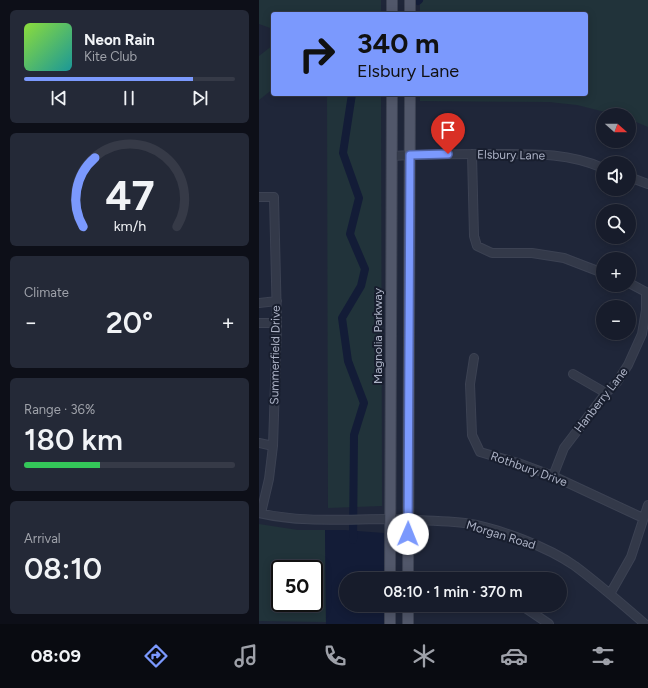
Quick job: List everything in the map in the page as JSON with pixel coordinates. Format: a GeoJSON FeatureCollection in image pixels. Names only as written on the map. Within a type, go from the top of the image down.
{"type":"FeatureCollection","features":[{"type":"Feature","properties":{"kind":"main road"},"geometry":{"type":"LineString","coordinates":[[392,0],[392,12]]}},
{"type":"Feature","properties":{"kind":"main road"},"geometry":{"type":"LineString","coordinates":[[410,0],[410,12]]}},
{"type":"Feature","properties":{"kind":"main road","name":"Magnolia Parkway"},"geometry":{"type":"LineString","coordinates":[[390,572],[393,156],[392,96]]}},
{"type":"Feature","properties":{"kind":"main road"},"geometry":{"type":"LineString","coordinates":[[408,572],[410,96]]}},
{"type":"Feature","properties":{"kind":"main road"},"geometry":{"type":"LineString","coordinates":[[392,272],[409,271]]}},
{"type":"Feature","properties":{"kind":"main road"},"geometry":{"type":"LineString","coordinates":[[391,392],[409,391]]}},
{"type":"Feature","properties":{"kind":"main road"},"geometry":{"type":"LineString","coordinates":[[390,612],[390,624]]}},
{"type":"Feature","properties":{"kind":"main road"},"geometry":{"type":"LineString","coordinates":[[408,612],[408,624]]}},
{"type":"Feature","properties":{"kind":"street","name":"Elsbury Lane"},"geometry":{"type":"LineString","coordinates":[[393,156],[472,154],[563,156],[596,165]]}},
{"type":"Feature","properties":{"kind":"street"},"geometry":{"type":"LineString","coordinates":[[472,154],[473,236],[477,246],[492,253],[543,253],[564,258],[596,270]]}},
{"type":"Feature","properties":{"kind":"street"},"geometry":{"type":"LineString","coordinates":[[636,180],[648,184]]}},
{"type":"Feature","properties":{"kind":"street","name":"Summerfield Drive"},"geometry":{"type":"LineString","coordinates":[[259,197],[275,197],[277,301],[273,446],[269,480],[260,513]]}},
{"type":"Feature","properties":{"kind":"street","name":"Hanberry Lane"},"geometry":{"type":"LineString","coordinates":[[553,476],[564,448],[606,393],[617,382],[628,365],[643,328],[647,310],[646,292],[636,287]]}},
{"type":"Feature","properties":{"kind":"street"},"geometry":{"type":"LineString","coordinates":[[259,303],[277,301]]}},
{"type":"Feature","properties":{"kind":"street"},"geometry":{"type":"LineString","coordinates":[[259,323],[277,323]]}},
{"type":"Feature","properties":{"kind":"street","name":"Rothbury Drive"},"geometry":{"type":"LineString","coordinates":[[475,358],[471,384],[471,435],[480,452],[518,463],[553,476],[643,518]]}},
{"type":"Feature","properties":{"kind":"street"},"geometry":{"type":"LineString","coordinates":[[573,374],[606,393]]}},
{"type":"Feature","properties":{"kind":"street"},"geometry":{"type":"LineString","coordinates":[[259,443],[273,446]]}},
{"type":"Feature","properties":{"kind":"street"},"geometry":{"type":"LineString","coordinates":[[610,594],[631,557],[648,506]]}},
{"type":"Feature","properties":{"kind":"street","name":"Morgan Road"},"geometry":{"type":"LineString","coordinates":[[260,513],[285,518],[338,520],[391,519],[466,523],[512,536],[542,547],[574,565],[645,624]]}},
{"type":"Feature","properties":{"kind":"street"},"geometry":{"type":"LineString","coordinates":[[529,612],[539,621],[549,624]]}},
{"type":"Feature","properties":{"kind":"shaded area"},"geometry":{"type":"Polygon","coordinates":[[[259,0],[381,0],[381,12],[271,12],[271,28],[259,24],[259,0]]]}},
{"type":"Feature","properties":{"kind":"shaded area"},"geometry":{"type":"Polygon","coordinates":[[[420,0],[648,0],[648,127],[636,122],[636,108],[596,108],[596,110],[577,105],[549,102],[420,101],[420,96],[588,96],[588,12],[420,12],[420,0]]]}},
{"type":"Feature","properties":{"kind":"shaded area"},"geometry":{"type":"Polygon","coordinates":[[[271,47],[271,91],[259,100],[259,56],[271,47]]]}},
{"type":"Feature","properties":{"kind":"shaded area"},"geometry":{"type":"Polygon","coordinates":[[[327,96],[381,96],[382,506],[328,508],[327,96]]]}},
{"type":"Feature","properties":{"kind":"shaded area"},"geometry":{"type":"Polygon","coordinates":[[[259,524],[298,530],[325,530],[326,622],[259,621],[259,524]]]}},
{"type":"Feature","properties":{"kind":"water"},"geometry":{"type":"Polygon","coordinates":[[[325,530],[384,533],[384,572],[339,572],[339,612],[384,612],[384,624],[326,624],[325,530]]]}},
{"type":"Feature","properties":{"kind":"waterway"},"geometry":{"type":"LineString","coordinates":[[352,96],[343,153],[359,198],[350,234],[365,269],[361,286],[342,318],[348,361],[364,403],[354,435],[353,540]]}},
{"type":"Feature","properties":{"kind":"route"},"geometry":{"type":"LineString","coordinates":[[408,534],[410,155],[448,154]]}}]}
